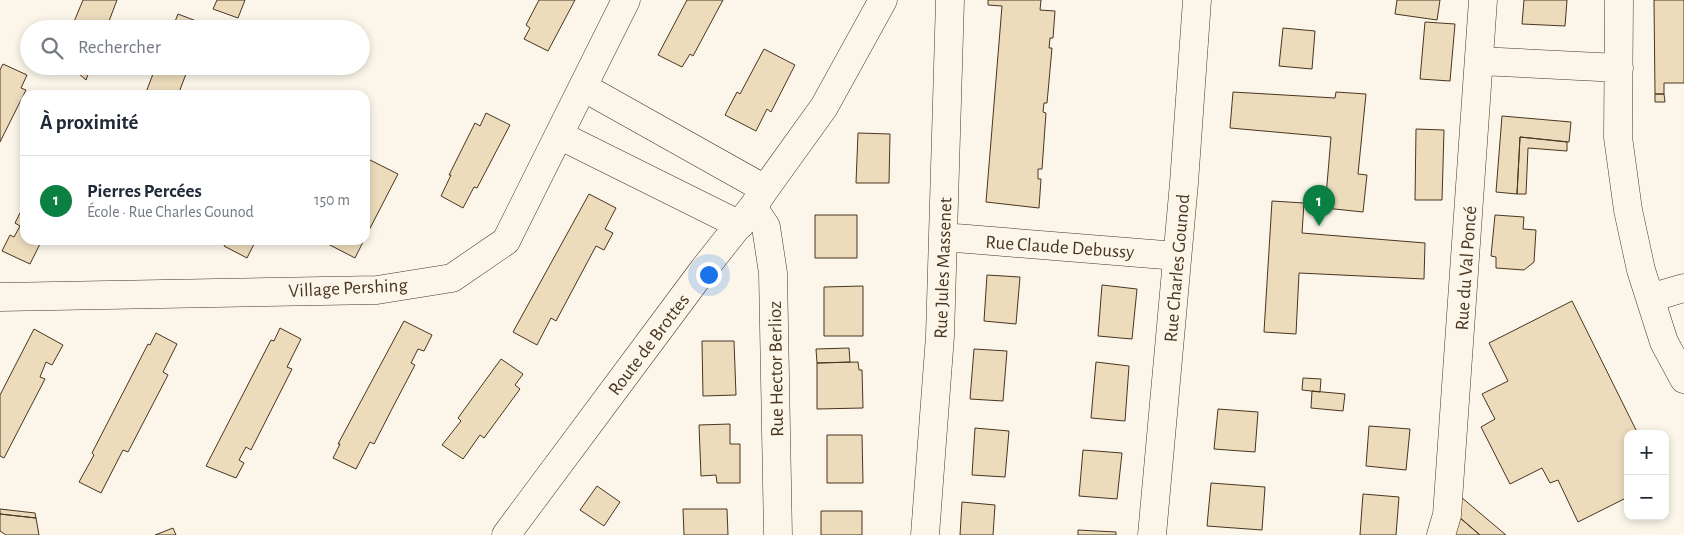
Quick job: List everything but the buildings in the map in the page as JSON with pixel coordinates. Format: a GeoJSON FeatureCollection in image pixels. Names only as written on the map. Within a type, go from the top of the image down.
{"type":"FeatureCollection","features":[{"type":"Feature","properties":{"kind":"street","name":"Village Pershing"},"geometry":{"type":"LineString","coordinates":[[0,296],[377,290],[452,278],[506,240],[626,0]]}},
{"type":"Feature","properties":{"kind":"street","name":"Route de Brottes"},"geometry":{"type":"LineString","coordinates":[[506,535],[704,269],[753,207],[824,107],[883,0]]}},
{"type":"Feature","properties":{"kind":"street","name":"Rue Jules Massenet"},"geometry":{"type":"LineString","coordinates":[[926,535],[940,336],[950,0]]}},
{"type":"Feature","properties":{"kind":"street","name":"Rue Charles Gounod"},"geometry":{"type":"LineString","coordinates":[[1152,535],[1198,0]]}},
{"type":"Feature","properties":{"kind":"street","name":"Rue du Val Poncé"},"geometry":{"type":"LineString","coordinates":[[1442,535],[1447,515],[1483,0]]}},
{"type":"Feature","properties":{"kind":"street"},"geometry":{"type":"LineString","coordinates":[[1619,0],[1618,136],[1628,210],[1641,270],[1664,342],[1684,379]]}},
{"type":"Feature","properties":{"kind":"street"},"geometry":{"type":"LineString","coordinates":[[1479,61],[1619,68]]}},
{"type":"Feature","properties":{"kind":"street"},"geometry":{"type":"LineString","coordinates":[[583,87],[753,207]]}},
{"type":"Feature","properties":{"kind":"street"},"geometry":{"type":"LineString","coordinates":[[559,135],[753,207]]}},
{"type":"Feature","properties":{"kind":"street","name":"Rue Hector Berlioz"},"geometry":{"type":"LineString","coordinates":[[753,207],[766,227],[773,273],[778,535]]}},
{"type":"Feature","properties":{"kind":"street","name":"Rue Claude Debussy"},"geometry":{"type":"LineString","coordinates":[[943,237],[1177,256]]}},
{"type":"Feature","properties":{"kind":"street"},"geometry":{"type":"LineString","coordinates":[[1650,298],[1684,288]]}},
{"type":"Feature","properties":{"kind":"place","name":"Pierres Percées"},"geometry":{"type":"Point","coordinates":[1319,226]}}]}
